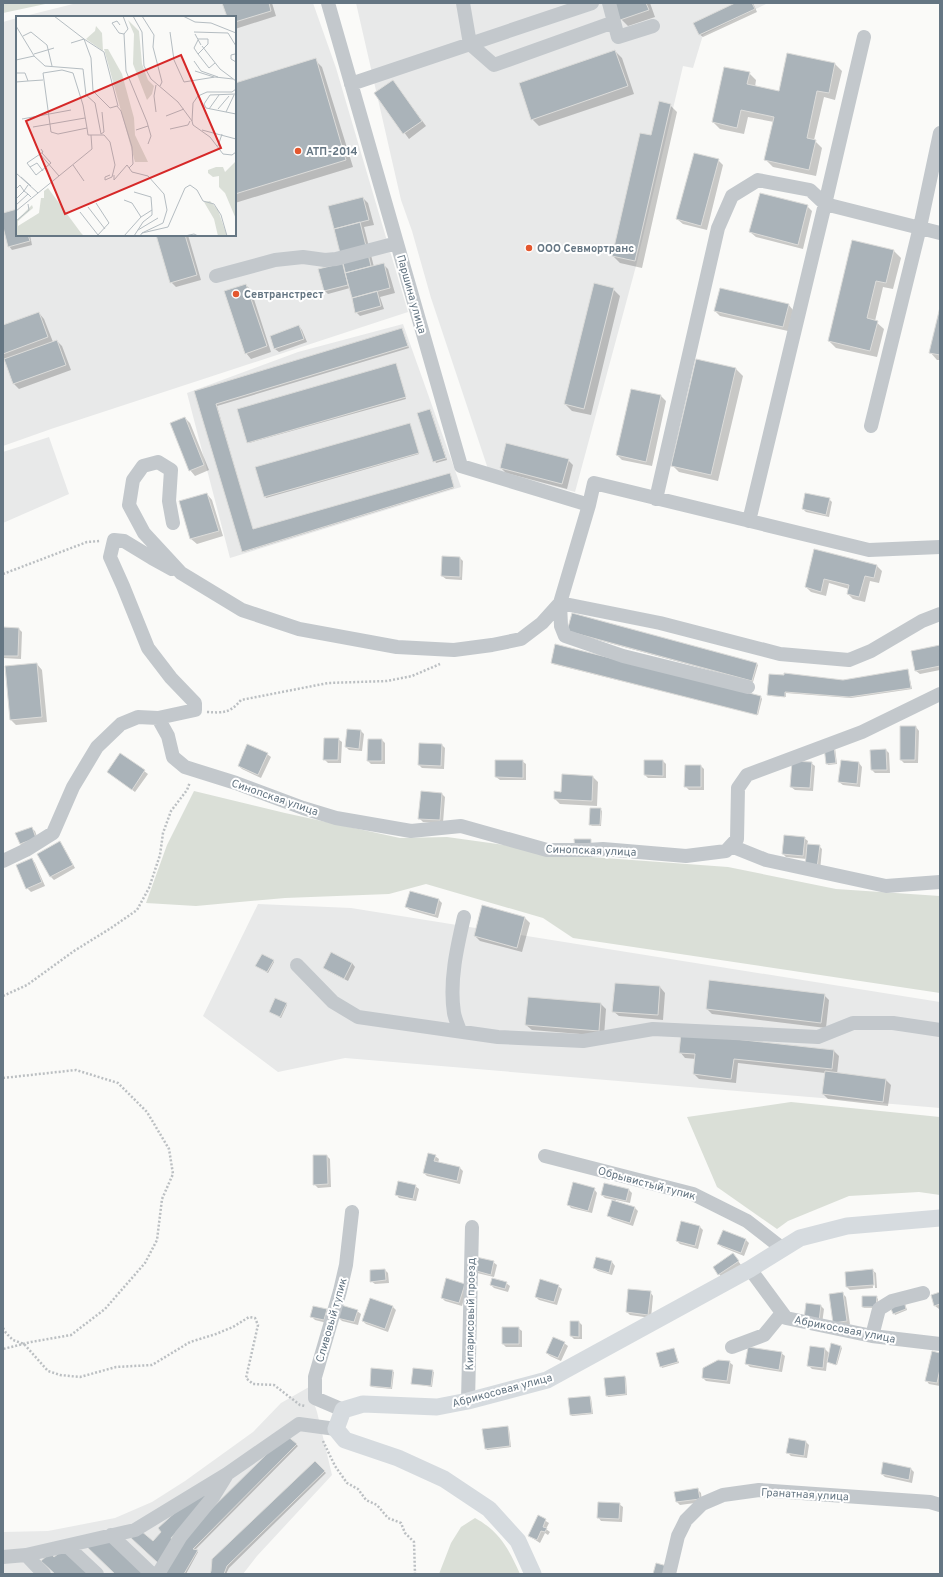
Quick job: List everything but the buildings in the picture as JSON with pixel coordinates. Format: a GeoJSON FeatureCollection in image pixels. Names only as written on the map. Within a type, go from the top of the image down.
{"type":"FeatureCollection","features":[{"type":"Feature","properties":{"kind":"main road","name":"Абрикосовая улица"},"geometry":{"type":"LineString","coordinates":[[343,1410],[363,1404],[437,1407],[468,1401],[547,1380],[750,1269],[800,1238],[847,1226],[940,1218]]}},
{"type":"Feature","properties":{"kind":"main road"},"geometry":{"type":"LineString","coordinates":[[343,1410],[336,1428],[345,1440],[398,1458],[444,1479],[489,1508],[518,1541],[533,1574]]}},
{"type":"Feature","properties":{"kind":"street","name":"Паршина улица"},"geometry":{"type":"LineString","coordinates":[[328,3],[460,466],[584,504]]}},
{"type":"Feature","properties":{"kind":"street"},"geometry":{"type":"LineString","coordinates":[[463,3],[470,44],[494,65],[614,22]]}},
{"type":"Feature","properties":{"kind":"street"},"geometry":{"type":"LineString","coordinates":[[351,84],[592,3]]}},
{"type":"Feature","properties":{"kind":"street"},"geometry":{"type":"LineString","coordinates":[[609,3],[618,37],[653,26]]}},
{"type":"Feature","properties":{"kind":"street"},"geometry":{"type":"LineString","coordinates":[[749,521],[864,37]]}},
{"type":"Feature","properties":{"kind":"street"},"geometry":{"type":"LineString","coordinates":[[871,426],[920,227],[940,133]]}},
{"type":"Feature","properties":{"kind":"street"},"geometry":{"type":"LineString","coordinates":[[656,499],[718,228],[732,196],[758,180],[810,190],[825,204],[940,233]]}},
{"type":"Feature","properties":{"kind":"street"},"geometry":{"type":"LineString","coordinates":[[216,276],[275,260],[303,257],[325,260],[336,259],[397,243]]}},
{"type":"Feature","properties":{"kind":"street"},"geometry":{"type":"LineString","coordinates":[[173,524],[169,501],[171,470],[158,462],[143,466],[132,480],[129,505],[144,533],[181,573]]}},
{"type":"Feature","properties":{"kind":"street"},"geometry":{"type":"LineString","coordinates":[[748,687],[623,656],[565,636],[561,626],[560,603],[584,504],[594,483],[869,550],[940,548]]}},
{"type":"Feature","properties":{"kind":"street"},"geometry":{"type":"LineString","coordinates":[[3,861],[26,850],[53,833],[73,787],[97,747],[121,724],[138,717],[158,718],[195,710],[195,703],[171,678],[148,648],[110,557],[114,540],[124,541],[242,610],[299,629],[397,647],[450,649],[492,645],[520,639],[542,623],[560,603]]}},
{"type":"Feature","properties":{"kind":"street"},"geometry":{"type":"LineString","coordinates":[[560,603],[660,623],[780,654],[849,660],[871,651],[922,621],[940,614]]}},
{"type":"Feature","properties":{"kind":"street"},"geometry":{"type":"LineString","coordinates":[[940,694],[862,732],[747,775],[738,788],[737,839],[731,846],[766,860],[886,886],[940,882]]}},
{"type":"Feature","properties":{"kind":"street","name":"Синопская улица"},"geometry":{"type":"LineString","coordinates":[[158,718],[168,736],[172,757],[185,767],[336,818],[411,831],[461,826],[547,850],[603,849],[686,856],[726,851],[731,846]]}},
{"type":"Feature","properties":{"kind":"street"},"geometry":{"type":"LineString","coordinates":[[460,1031],[454,1013],[453,985],[458,943],[464,917]]}},
{"type":"Feature","properties":{"kind":"street"},"geometry":{"type":"LineString","coordinates":[[297,965],[333,1002],[358,1017],[498,1037],[583,1041],[653,1029],[818,1037],[853,1023],[893,1023],[940,1030]]}},
{"type":"Feature","properties":{"kind":"street","name":"Обрывистый тупик"},"geometry":{"type":"LineString","coordinates":[[545,1156],[693,1194],[746,1220],[782,1249]]}},
{"type":"Feature","properties":{"kind":"street","name":"Сливовый тупик"},"geometry":{"type":"LineString","coordinates":[[315,1398],[315,1377],[346,1265],[352,1212]]}},
{"type":"Feature","properties":{"kind":"street","name":"Кипарисовый проезд"},"geometry":{"type":"LineString","coordinates":[[468,1401],[472,1227]]}},
{"type":"Feature","properties":{"kind":"street","name":"Абрикосовая улица"},"geometry":{"type":"LineString","coordinates":[[750,1269],[786,1318],[872,1336],[940,1344]]}},
{"type":"Feature","properties":{"kind":"street"},"geometry":{"type":"LineString","coordinates":[[872,1336],[879,1309],[892,1301],[923,1293]]}},
{"type":"Feature","properties":{"kind":"street"},"geometry":{"type":"LineString","coordinates":[[732,1347],[764,1335],[782,1313]]}},
{"type":"Feature","properties":{"kind":"street"},"geometry":{"type":"LineString","coordinates":[[315,1398],[343,1410]]}},
{"type":"Feature","properties":{"kind":"street"},"geometry":{"type":"LineString","coordinates":[[3,1557],[26,1555],[135,1530],[227,1474],[299,1424],[336,1428]]}},
{"type":"Feature","properties":{"kind":"street"},"geometry":{"type":"LineString","coordinates":[[158,1574],[181,1536],[213,1497],[227,1474]]}},
{"type":"Feature","properties":{"kind":"street","name":"Гранатная улица"},"geometry":{"type":"LineString","coordinates":[[669,1574],[678,1536],[686,1520],[702,1504],[723,1495],[759,1490],[930,1502],[940,1505]]}},
{"type":"Feature","properties":{"kind":"street"},"geometry":{"type":"LineString","coordinates":[[112,1535],[152,1574]]}},
{"type":"Feature","properties":{"kind":"street"},"geometry":{"type":"LineString","coordinates":[[67,1546],[97,1574]]}},
{"type":"Feature","properties":{"kind":"street"},"geometry":{"type":"LineString","coordinates":[[26,1555],[44,1574]]}},
{"type":"Feature","properties":{"kind":"path"},"geometry":{"type":"LineString","coordinates":[[3,574],[87,542],[114,540]]}},
{"type":"Feature","properties":{"kind":"path"},"geometry":{"type":"LineString","coordinates":[[195,710],[222,712],[234,709],[241,700],[294,689],[328,683],[387,681],[412,676],[445,662],[450,658],[450,649]]}},
{"type":"Feature","properties":{"kind":"path"},"geometry":{"type":"LineString","coordinates":[[3,996],[27,985],[74,951],[137,910],[149,888],[160,855],[163,833],[171,811],[187,790],[194,770]]}},
{"type":"Feature","properties":{"kind":"path"},"geometry":{"type":"LineString","coordinates":[[3,1078],[76,1070],[118,1083],[147,1112],[169,1149],[173,1174],[162,1199],[157,1240],[145,1263],[104,1309],[71,1335],[3,1349]]}},
{"type":"Feature","properties":{"kind":"path"},"geometry":{"type":"LineString","coordinates":[[3,1328],[13,1340],[24,1344],[48,1371],[60,1375],[80,1377],[116,1367],[152,1365],[190,1342],[234,1327],[249,1317],[254,1318],[258,1325],[246,1378],[253,1384],[274,1385],[300,1405],[305,1406],[315,1398]]}},
{"type":"Feature","properties":{"kind":"path"},"geometry":{"type":"LineString","coordinates":[[323,1440],[335,1466],[347,1483],[358,1489],[366,1500],[377,1505],[388,1518],[401,1524],[405,1533],[414,1542],[415,1574]]}},
{"type":"Feature","properties":{"kind":"shaded area"},"geometry":{"type":"Polygon","coordinates":[[[3,3],[50,3],[3,13],[3,3]]]}},
{"type":"Feature","properties":{"kind":"shaded area","name":"АТП-2014"},"geometry":{"type":"Polygon","coordinates":[[[77,3],[313,3],[336,68],[408,312],[3,446],[3,22],[16,18],[16,236],[236,236],[236,16],[25,16],[77,3]]]}},
{"type":"Feature","properties":{"kind":"shaded area","name":"ООО Севмортранс"},"geometry":{"type":"Polygon","coordinates":[[[356,3],[768,3],[703,35],[693,68],[683,66],[636,266],[575,492],[488,469],[431,298],[412,231],[401,200],[356,3]]]}},
{"type":"Feature","properties":{"kind":"shaded area"},"geometry":{"type":"Polygon","coordinates":[[[403,324],[461,487],[230,558],[187,393],[298,352],[403,324]]]}},
{"type":"Feature","properties":{"kind":"shaded area"},"geometry":{"type":"Polygon","coordinates":[[[49,437],[69,494],[3,523],[3,452],[49,437]]]}},
{"type":"Feature","properties":{"kind":"shaded area"},"geometry":{"type":"Polygon","coordinates":[[[194,791],[285,813],[400,838],[447,837],[591,857],[728,867],[836,889],[940,896],[940,993],[573,938],[543,918],[426,884],[389,894],[285,898],[196,906],[146,903],[167,845],[194,791]]]}},
{"type":"Feature","properties":{"kind":"shaded area"},"geometry":{"type":"Polygon","coordinates":[[[258,904],[351,908],[940,1002],[940,1108],[345,1058],[278,1072],[203,1016],[258,904]]]}},
{"type":"Feature","properties":{"kind":"shaded area"},"geometry":{"type":"Polygon","coordinates":[[[791,1102],[940,1117],[940,1195],[919,1192],[849,1196],[788,1221],[777,1229],[717,1187],[687,1117],[791,1102]]]}},
{"type":"Feature","properties":{"kind":"shaded area"},"geometry":{"type":"Polygon","coordinates":[[[309,1387],[317,1412],[332,1475],[257,1556],[243,1574],[3,1574],[3,1532],[48,1531],[115,1518],[152,1502],[185,1481],[253,1432],[281,1403],[309,1387]]]}},
{"type":"Feature","properties":{"kind":"shaded area"},"geometry":{"type":"Polygon","coordinates":[[[475,1518],[497,1535],[512,1557],[520,1574],[439,1574],[451,1543],[461,1527],[475,1518]]]}},
{"type":"Feature","properties":{"kind":"place","name":"АТП-2014"},"geometry":{"type":"Point","coordinates":[298,151]}},
{"type":"Feature","properties":{"kind":"place","name":"ООО Севмортранс"},"geometry":{"type":"Point","coordinates":[529,248]}},
{"type":"Feature","properties":{"kind":"place","name":"Севтранстрест"},"geometry":{"type":"Point","coordinates":[236,294]}}]}
